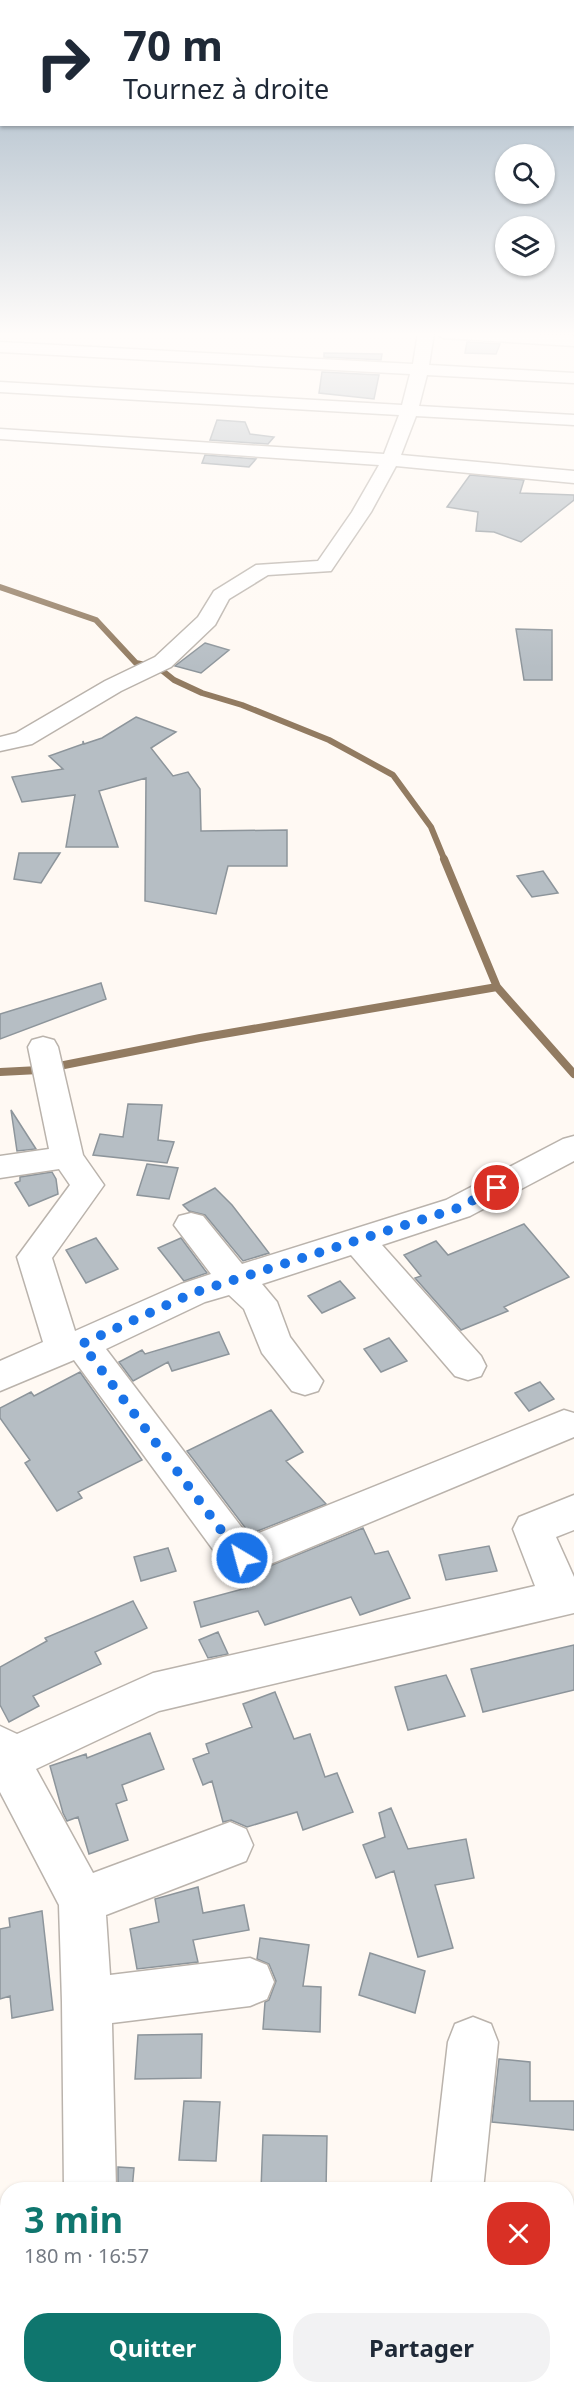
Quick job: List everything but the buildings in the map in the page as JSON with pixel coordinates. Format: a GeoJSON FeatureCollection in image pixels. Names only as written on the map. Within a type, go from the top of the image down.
{"type":"FeatureCollection","features":[{"type":"Feature","properties":{"kind":"street"},"geometry":{"type":"LineString","coordinates":[[161,445],[392,460],[574,477]]}},
{"type":"Feature","properties":{"kind":"street"},"geometry":{"type":"LineString","coordinates":[[0,744],[24,739],[113,686],[163,662],[207,620],[221,596],[263,569],[324,567],[357,523],[392,460],[397,445]]}},
{"type":"Feature","properties":{"kind":"street"},"geometry":{"type":"LineString","coordinates":[[43,1047],[67,1157],[88,1185],[34,1257],[73,1347],[242,1558],[564,1425]]}},
{"type":"Feature","properties":{"kind":"street"},"geometry":{"type":"LineString","coordinates":[[0,1377],[193,1293],[458,1208],[574,1147]]}},
{"type":"Feature","properties":{"kind":"street"},"geometry":{"type":"LineString","coordinates":[[0,1167],[67,1157]]}},
{"type":"Feature","properties":{"kind":"street"},"geometry":{"type":"LineString","coordinates":[[191,1225],[235,1280],[259,1302],[275,1344],[305,1381]]}},
{"type":"Feature","properties":{"kind":"street"},"geometry":{"type":"LineString","coordinates":[[358,1240],[468,1366]]}},
{"type":"Feature","properties":{"kind":"street"},"geometry":{"type":"LineString","coordinates":[[90,2182],[87,2002],[82,1901],[2,1758],[153,1693],[567,1597],[533,1529],[574,1512]]}},
{"type":"Feature","properties":{"kind":"street"},"geometry":{"type":"LineString","coordinates":[[82,1901],[230,1845]]}},
{"type":"Feature","properties":{"kind":"street"},"geometry":{"type":"LineString","coordinates":[[87,2002],[250,1982]]}},
{"type":"Feature","properties":{"kind":"street"},"geometry":{"type":"LineString","coordinates":[[458,2182],[473,2042]]}},
{"type":"Feature","properties":{"kind":"waterway"},"geometry":{"type":"LineString","coordinates":[[0,587],[96,620],[136,663],[159,668],[174,680],[202,693],[242,705],[329,740],[393,775],[431,827],[445,861]]}},
{"type":"Feature","properties":{"kind":"waterway"},"geometry":{"type":"LineString","coordinates":[[444,859],[497,987]]}},
{"type":"Feature","properties":{"kind":"waterway"},"geometry":{"type":"LineString","coordinates":[[0,1072],[39,1070],[200,1038],[497,987]]}},
{"type":"Feature","properties":{"kind":"waterway"},"geometry":{"type":"LineString","coordinates":[[497,987],[574,1074]]}},
{"type":"Feature","properties":{"kind":"route"},"geometry":{"type":"LineString","coordinates":[[242,1558],[82,1344],[193,1293],[458,1208],[497,1188]]}}]}
